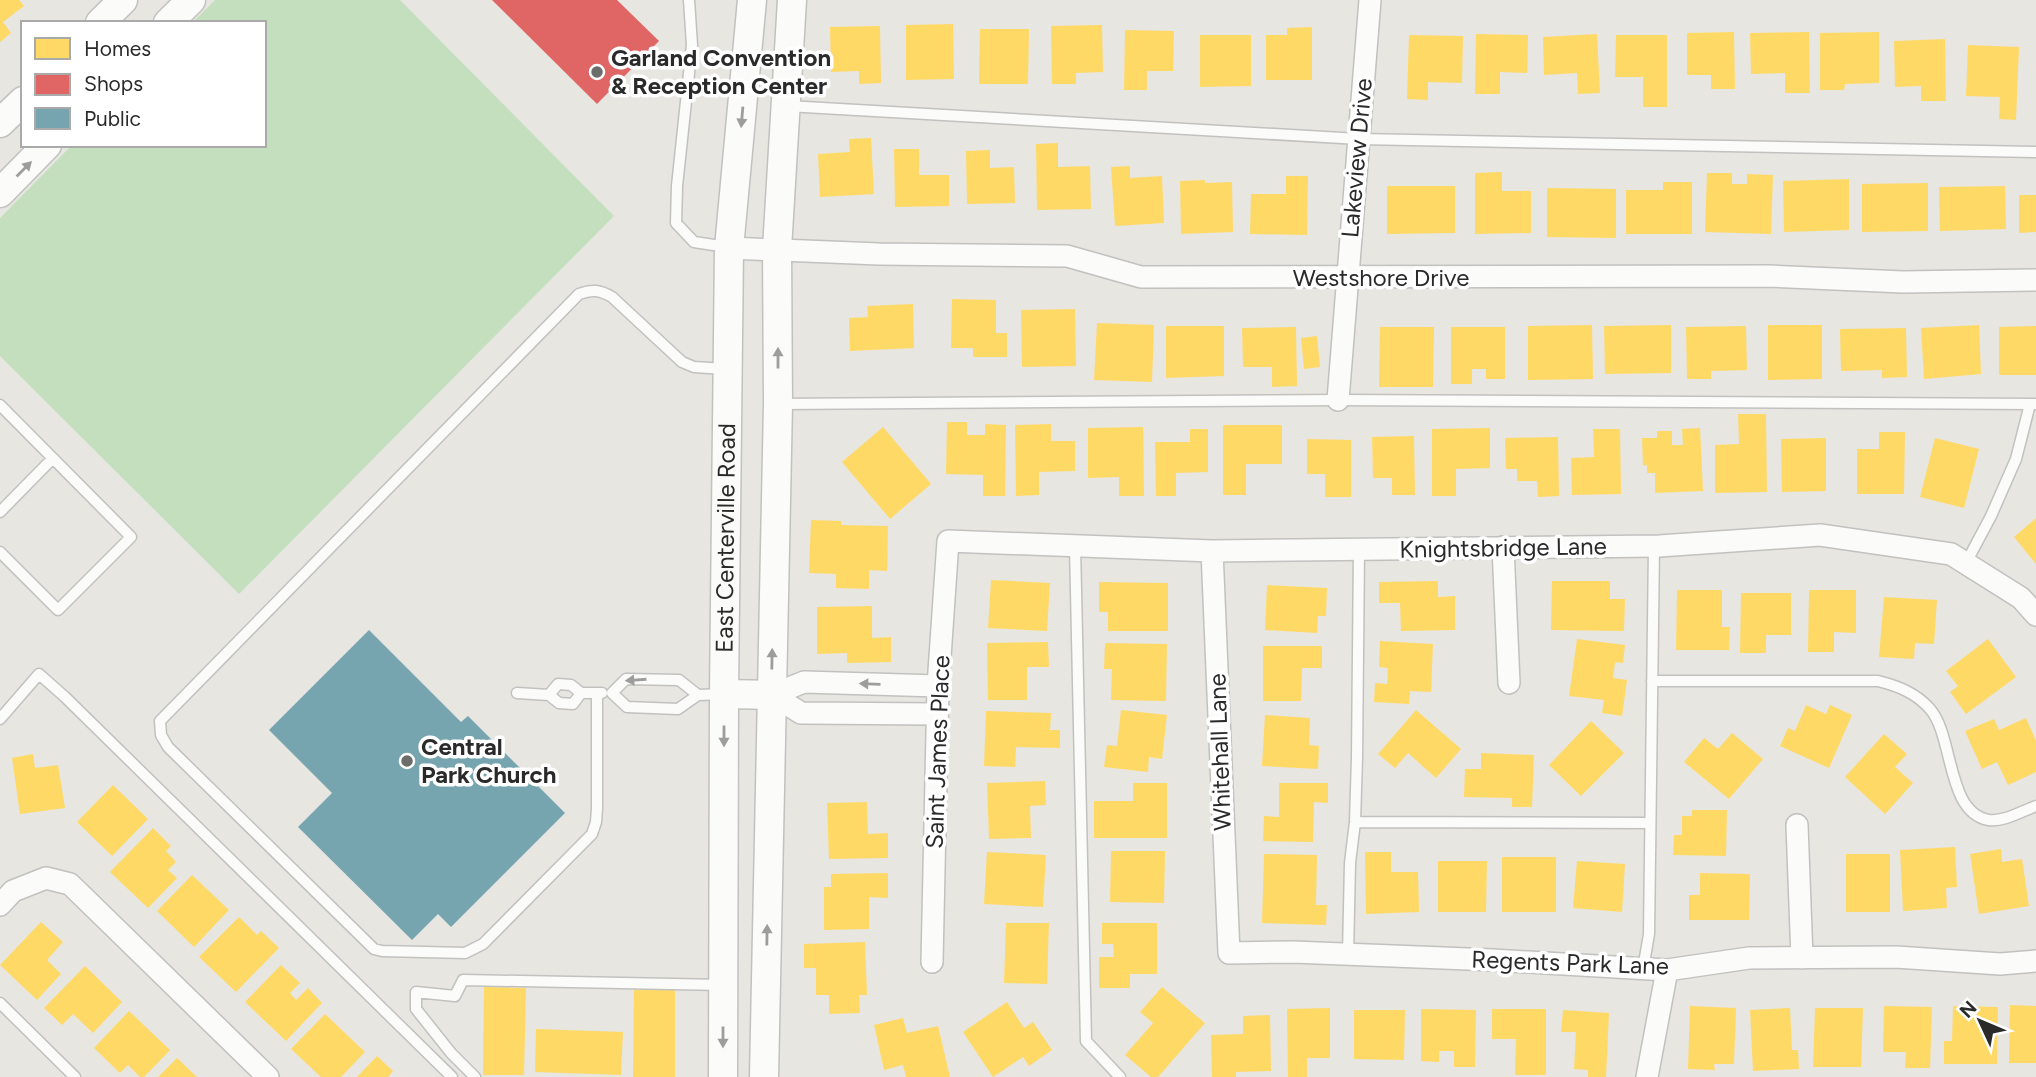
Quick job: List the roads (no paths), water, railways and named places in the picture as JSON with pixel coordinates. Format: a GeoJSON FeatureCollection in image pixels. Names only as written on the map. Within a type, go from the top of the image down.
{"type":"FeatureCollection","features":[{"type":"Feature","properties":{"kind":"main road"},"geometry":{"type":"LineString","coordinates":[[102,21],[123,0]]}},
{"type":"Feature","properties":{"kind":"main road"},"geometry":{"type":"LineString","coordinates":[[170,21],[191,0]]}},
{"type":"Feature","properties":{"kind":"main road","name":"East Centerville Road"},"geometry":{"type":"LineString","coordinates":[[723,1077],[723,985],[711,694],[728,369],[729,248],[752,0]]}},
{"type":"Feature","properties":{"kind":"main road","name":"East Centerville Road"},"geometry":{"type":"LineString","coordinates":[[764,1077],[778,404],[777,249],[792,0]]}},
{"type":"Feature","properties":{"kind":"main road"},"geometry":{"type":"LineString","coordinates":[[0,123],[21,102]]}},
{"type":"Feature","properties":{"kind":"main road"},"geometry":{"type":"LineString","coordinates":[[0,193],[45,147]]}},
{"type":"Feature","properties":{"kind":"main road"},"geometry":{"type":"LineString","coordinates":[[711,694],[772,695]]}},
{"type":"Feature","properties":{"kind":"main road"},"geometry":{"type":"LineString","coordinates":[[723,985],[766,984]]}},
{"type":"Feature","properties":{"kind":"street","name":"Lakeview Drive"},"geometry":{"type":"LineString","coordinates":[[1338,400],[1370,0]]}},
{"type":"Feature","properties":{"kind":"street","name":"Westshore Drive"},"geometry":{"type":"LineString","coordinates":[[729,248],[879,254],[1067,256],[1140,277],[1768,276],[1903,282],[2036,280]]}},
{"type":"Feature","properties":{"kind":"street","name":"Knightsbridge Lane"},"geometry":{"type":"LineString","coordinates":[[948,541],[1212,551],[1654,546],[1820,534],[1951,554],[2021,598],[2036,615]]}},
{"type":"Feature","properties":{"kind":"street","name":"Saint James Place"},"geometry":{"type":"LineString","coordinates":[[932,962],[938,686],[948,541]]}},
{"type":"Feature","properties":{"kind":"street"},"geometry":{"type":"LineString","coordinates":[[1503,547],[1509,684]]}},
{"type":"Feature","properties":{"kind":"street","name":"Whitehall Lane"},"geometry":{"type":"LineString","coordinates":[[1212,551],[1229,953]]}},
{"type":"Feature","properties":{"kind":"street"},"geometry":{"type":"LineString","coordinates":[[772,695],[804,682],[938,686]]}},
{"type":"Feature","properties":{"kind":"street"},"geometry":{"type":"LineString","coordinates":[[772,695],[801,713],[937,714]]}},
{"type":"Feature","properties":{"kind":"street"},"geometry":{"type":"LineString","coordinates":[[1797,825],[1802,958]]}},
{"type":"Feature","properties":{"kind":"street"},"geometry":{"type":"LineString","coordinates":[[0,905],[13,891],[46,878],[69,884],[268,1077]]}},
{"type":"Feature","properties":{"kind":"street","name":"Regents Park Lane"},"geometry":{"type":"LineString","coordinates":[[1229,953],[1348,954],[1667,970],[1749,958],[1896,957],[2000,964],[2036,961]]}},
{"type":"Feature","properties":{"kind":"street"},"geometry":{"type":"LineString","coordinates":[[1647,1077],[1667,970]]}},
{"type":"Feature","properties":{"kind":"lane"},"geometry":{"type":"LineString","coordinates":[[689,0],[692,46],[677,186],[676,223],[694,242],[729,248]]}},
{"type":"Feature","properties":{"kind":"lane"},"geometry":{"type":"LineString","coordinates":[[784,106],[1359,139],[2036,152]]}},
{"type":"Feature","properties":{"kind":"lane"},"geometry":{"type":"LineString","coordinates":[[597,693],[597,808],[592,834],[483,944],[465,953],[374,949],[168,747],[161,735],[160,721],[579,294],[590,289],[612,297],[682,362],[694,367],[728,369]]}},
{"type":"Feature","properties":{"kind":"lane"},"geometry":{"type":"LineString","coordinates":[[778,404],[1338,400],[2033,404],[2016,458],[1991,516],[1966,563]]}},
{"type":"Feature","properties":{"kind":"lane"},"geometry":{"type":"LineString","coordinates":[[0,405],[131,537],[58,610],[0,552]]}},
{"type":"Feature","properties":{"kind":"lane"},"geometry":{"type":"LineString","coordinates":[[0,512],[52,459]]}},
{"type":"Feature","properties":{"kind":"lane"},"geometry":{"type":"LineString","coordinates":[[1075,546],[1086,1041],[1120,1077]]}},
{"type":"Feature","properties":{"kind":"lane"},"geometry":{"type":"LineString","coordinates":[[1643,969],[1649,934],[1654,546]]}},
{"type":"Feature","properties":{"kind":"lane"},"geometry":{"type":"LineString","coordinates":[[1348,954],[1350,863],[1355,822],[1359,549]]}},
{"type":"Feature","properties":{"kind":"lane"},"geometry":{"type":"LineString","coordinates":[[0,719],[39,674],[452,1077]]}},
{"type":"Feature","properties":{"kind":"lane"},"geometry":{"type":"LineString","coordinates":[[549,695],[558,684],[571,685],[581,693],[612,693],[626,679],[679,680],[711,694]]}},
{"type":"Feature","properties":{"kind":"lane"},"geometry":{"type":"LineString","coordinates":[[1652,681],[1878,681],[1892,684],[1907,690],[1931,710],[1939,722],[1956,785],[1962,799],[1978,816],[2001,820],[2036,806]]}},
{"type":"Feature","properties":{"kind":"lane"},"geometry":{"type":"LineString","coordinates":[[517,693],[549,695],[559,704],[573,704],[581,693]]}},
{"type":"Feature","properties":{"kind":"lane"},"geometry":{"type":"LineString","coordinates":[[612,693],[626,707],[678,709],[711,694]]}},
{"type":"Feature","properties":{"kind":"lane"},"geometry":{"type":"LineString","coordinates":[[1355,822],[1650,823]]}},
{"type":"Feature","properties":{"kind":"lane"},"geometry":{"type":"LineString","coordinates":[[475,1077],[451,1053],[416,1009],[416,992],[454,996],[463,980],[723,985]]}},
{"type":"Feature","properties":{"kind":"lane"},"geometry":{"type":"LineString","coordinates":[[0,1003],[75,1077]]}},
{"type":"Feature","properties":{"kind":"place","name":"Garland Convention & Reception Center"},"geometry":{"type":"Point","coordinates":[597,72]}},
{"type":"Feature","properties":{"kind":"place","name":"Central Park Church"},"geometry":{"type":"Point","coordinates":[407,761]}}]}
